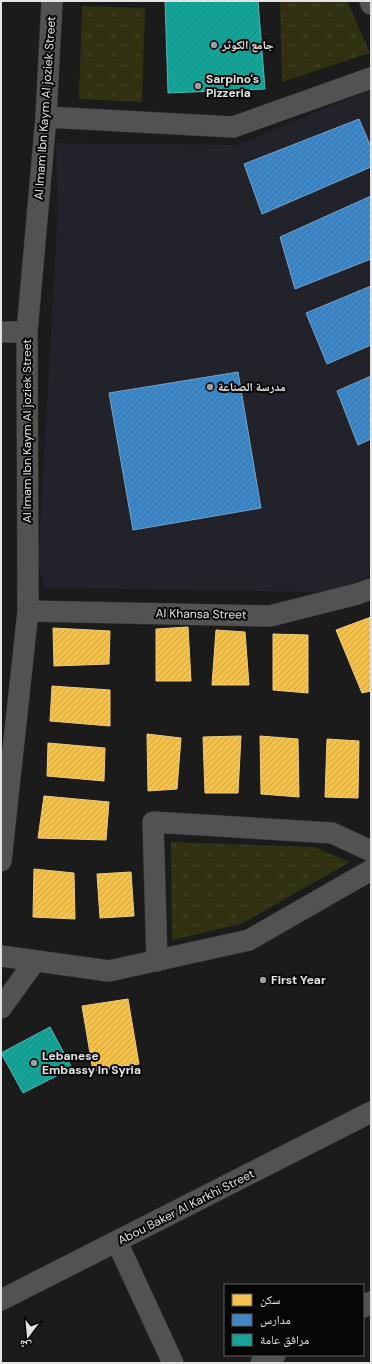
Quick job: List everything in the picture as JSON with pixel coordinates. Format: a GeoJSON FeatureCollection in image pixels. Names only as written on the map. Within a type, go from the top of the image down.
{"type":"FeatureCollection","features":[{"type":"Feature","properties":{"kind":"street","name":"Al Imam Ibn Kaym Al joziek Street"},"geometry":{"type":"LineString","coordinates":[[1,862],[28,611],[27,332],[46,117],[52,1]]}},
{"type":"Feature","properties":{"kind":"street"},"geometry":{"type":"LineString","coordinates":[[46,117],[233,127],[371,78]]}},
{"type":"Feature","properties":{"kind":"street"},"geometry":{"type":"LineString","coordinates":[[1,332],[27,332]]}},
{"type":"Feature","properties":{"kind":"street","name":"Al Khansa Street"},"geometry":{"type":"LineString","coordinates":[[28,611],[270,616],[357,594],[371,589]]}},
{"type":"Feature","properties":{"kind":"street"},"geometry":{"type":"LineString","coordinates":[[157,961],[153,822],[332,833],[371,851]]}},
{"type":"Feature","properties":{"kind":"street"},"geometry":{"type":"LineString","coordinates":[[1,956],[109,972],[249,940],[371,870]]}},
{"type":"Feature","properties":{"kind":"street"},"geometry":{"type":"LineString","coordinates":[[1,1008],[34,961]]}},
{"type":"Feature","properties":{"kind":"street","name":"Abou Baker Al Karkhi Street"},"geometry":{"type":"LineString","coordinates":[[1,1300],[371,1112]]}},
{"type":"Feature","properties":{"kind":"street"},"geometry":{"type":"LineString","coordinates":[[117,1242],[173,1363]]}},
{"type":"Feature","properties":{"kind":"street"},"geometry":{"type":"LineString","coordinates":[[261,1363],[273,1356]]}},
{"type":"Feature","properties":{"kind":"shaded area","name":"مدرسة الصناعة"},"geometry":{"type":"Polygon","coordinates":[[[369,90],[371,96],[371,575],[329,592],[45,588],[38,565],[58,208],[56,143],[237,145],[369,90]]]}},
{"type":"Feature","properties":{"kind":"green space"},"geometry":{"type":"Polygon","coordinates":[[[280,1],[347,1],[370,53],[282,82],[280,1]]]}},
{"type":"Feature","properties":{"kind":"green space"},"geometry":{"type":"Polygon","coordinates":[[[82,6],[145,8],[142,102],[79,99],[82,6]]]}},
{"type":"Feature","properties":{"kind":"green space"},"geometry":{"type":"Polygon","coordinates":[[[171,842],[314,847],[350,862],[241,924],[172,940],[171,842]]]}},
{"type":"Feature","properties":{"kind":"building: سكن"},"geometry":{"type":"Polygon","coordinates":[[[371,617],[371,691],[362,693],[336,630],[371,617]]]}},
{"type":"Feature","properties":{"kind":"building: سكن"},"geometry":{"type":"Polygon","coordinates":[[[188,627],[191,681],[156,681],[156,629],[188,627]]]}},
{"type":"Feature","properties":{"kind":"building: سكن"},"geometry":{"type":"Polygon","coordinates":[[[53,628],[110,631],[109,664],[54,666],[53,628]]]}},
{"type":"Feature","properties":{"kind":"building: سكن"},"geometry":{"type":"Polygon","coordinates":[[[216,630],[245,632],[249,685],[212,685],[216,630]]]}},
{"type":"Feature","properties":{"kind":"building: سكن"},"geometry":{"type":"Polygon","coordinates":[[[273,634],[308,635],[308,693],[273,690],[273,634]]]}},
{"type":"Feature","properties":{"kind":"building: سكن"},"geometry":{"type":"Polygon","coordinates":[[[52,686],[110,690],[110,726],[50,721],[52,686]]]}},
{"type":"Feature","properties":{"kind":"building: سكن"},"geometry":{"type":"Polygon","coordinates":[[[147,734],[181,738],[177,789],[148,791],[147,734]]]}},
{"type":"Feature","properties":{"kind":"building: سكن"},"geometry":{"type":"Polygon","coordinates":[[[241,736],[238,793],[205,793],[203,737],[241,736]]]}},
{"type":"Feature","properties":{"kind":"building: سكن"},"geometry":{"type":"Polygon","coordinates":[[[260,736],[298,739],[299,797],[261,794],[260,736]]]}},
{"type":"Feature","properties":{"kind":"building: سكن"},"geometry":{"type":"Polygon","coordinates":[[[327,739],[359,741],[358,798],[325,797],[327,739]]]}},
{"type":"Feature","properties":{"kind":"building: سكن"},"geometry":{"type":"Polygon","coordinates":[[[48,743],[105,748],[104,781],[47,776],[48,743]]]}},
{"type":"Feature","properties":{"kind":"building: سكن"},"geometry":{"type":"Polygon","coordinates":[[[44,796],[109,802],[106,840],[38,838],[44,796]]]}},
{"type":"Feature","properties":{"kind":"building: سكن"},"geometry":{"type":"Polygon","coordinates":[[[34,869],[74,873],[75,919],[33,917],[34,869]]]}},
{"type":"Feature","properties":{"kind":"building: سكن"},"geometry":{"type":"Polygon","coordinates":[[[131,872],[134,916],[100,918],[97,874],[131,872]]]}},
{"type":"Feature","properties":{"kind":"building: سكن"},"geometry":{"type":"Polygon","coordinates":[[[128,999],[139,1064],[93,1071],[82,1006],[128,999]]]}},
{"type":"Feature","properties":{"kind":"building: مدارس"},"geometry":{"type":"Polygon","coordinates":[[[359,119],[371,147],[371,167],[262,214],[244,164],[359,119]]]}},
{"type":"Feature","properties":{"kind":"building: مدارس"},"geometry":{"type":"Polygon","coordinates":[[[371,196],[371,259],[295,289],[280,237],[371,196]]]}},
{"type":"Feature","properties":{"kind":"building: مدارس"},"geometry":{"type":"Polygon","coordinates":[[[371,286],[371,345],[327,364],[306,313],[371,286]]]}},
{"type":"Feature","properties":{"kind":"building: مدارس"},"geometry":{"type":"Polygon","coordinates":[[[238,372],[261,508],[133,530],[109,393],[238,372]]]}},
{"type":"Feature","properties":{"kind":"building: مدارس"},"geometry":{"type":"Polygon","coordinates":[[[371,376],[371,439],[358,445],[337,391],[371,376]]]}},
{"type":"Feature","properties":{"kind":"building: مرافق عامة","name":"جامع الكوثر"},"geometry":{"type":"Polygon","coordinates":[[[165,1],[258,1],[265,89],[168,93],[165,1]]]}},
{"type":"Feature","properties":{"kind":"building: مرافق عامة"},"geometry":{"type":"Polygon","coordinates":[[[50,1027],[72,1068],[23,1093],[1,1053],[50,1027]]]}},
{"type":"Feature","properties":{"kind":"place","name":"جامع الكوثر"},"geometry":{"type":"Point","coordinates":[214,45]}},
{"type":"Feature","properties":{"kind":"place","name":"Sarpino's Pizzeria"},"geometry":{"type":"Point","coordinates":[198,86]}},
{"type":"Feature","properties":{"kind":"place","name":"مدرسة الصناعة"},"geometry":{"type":"Point","coordinates":[210,387]}},
{"type":"Feature","properties":{"kind":"place","name":"First Year"},"geometry":{"type":"Point","coordinates":[263,980]}},
{"type":"Feature","properties":{"kind":"place","name":"Lebanese Embassy In Syria"},"geometry":{"type":"Point","coordinates":[34,1063]}}]}
